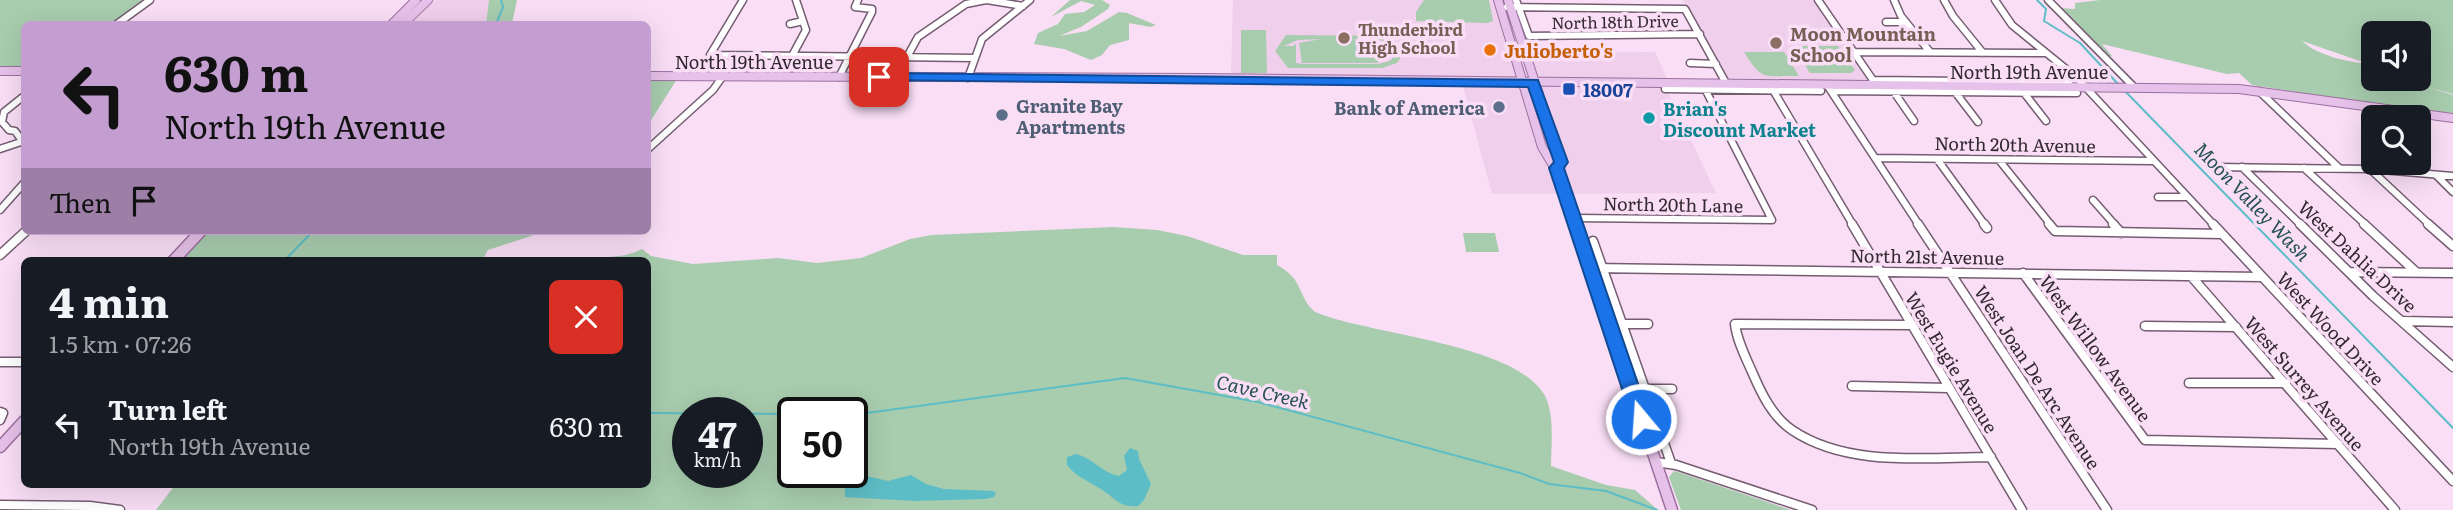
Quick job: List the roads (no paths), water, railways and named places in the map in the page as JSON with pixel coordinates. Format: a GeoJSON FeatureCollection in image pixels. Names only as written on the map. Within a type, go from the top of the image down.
{"type":"FeatureCollection","features":[{"type":"Feature","properties":{"kind":"main road"},"geometry":{"type":"LineString","coordinates":[[395,21],[415,0]]}},
{"type":"Feature","properties":{"kind":"main road"},"geometry":{"type":"LineString","coordinates":[[406,21],[428,0]]}},
{"type":"Feature","properties":{"kind":"main road"},"geometry":{"type":"LineString","coordinates":[[1499,3],[1521,83],[1548,162],[1556,168],[1574,218],[1672,510]]}},
{"type":"Feature","properties":{"kind":"main road"},"geometry":{"type":"LineString","coordinates":[[1513,3],[1519,35],[1561,162],[1556,168]]}},
{"type":"Feature","properties":{"kind":"main road"},"geometry":{"type":"LineString","coordinates":[[1508,35],[1519,35]]}},
{"type":"Feature","properties":{"kind":"main road"},"geometry":{"type":"LineString","coordinates":[[0,71],[21,71]]}},
{"type":"Feature","properties":{"kind":"main road","name":"North 19th Avenue"},"geometry":{"type":"LineString","coordinates":[[651,76],[1534,83],[1704,87],[1727,85],[1827,89],[1875,83],[2258,90],[2453,118]]}},
{"type":"Feature","properties":{"kind":"main road"},"geometry":{"type":"LineString","coordinates":[[177,257],[197,235]]}},
{"type":"Feature","properties":{"kind":"main road"},"geometry":{"type":"LineString","coordinates":[[0,447],[21,424]]}},
{"type":"Feature","properties":{"kind":"street"},"geometry":{"type":"LineString","coordinates":[[121,21],[150,0]]}},
{"type":"Feature","properties":{"kind":"street"},"geometry":{"type":"LineString","coordinates":[[743,0],[710,55],[975,58]]}},
{"type":"Feature","properties":{"kind":"street"},"geometry":{"type":"LineString","coordinates":[[792,56],[805,34],[796,0]]}},
{"type":"Feature","properties":{"kind":"street"},"geometry":{"type":"LineString","coordinates":[[839,77],[872,12],[872,9],[855,7],[858,0]]}},
{"type":"Feature","properties":{"kind":"street"},"geometry":{"type":"LineString","coordinates":[[908,57],[916,39],[966,2],[987,0],[1023,6]]}},
{"type":"Feature","properties":{"kind":"street"},"geometry":{"type":"LineString","coordinates":[[968,78],[982,39],[1030,0]]}},
{"type":"Feature","properties":{"kind":"street"},"geometry":{"type":"LineString","coordinates":[[1604,0],[1607,8]]}},
{"type":"Feature","properties":{"kind":"street"},"geometry":{"type":"LineString","coordinates":[[1656,0],[1660,8]]}},
{"type":"Feature","properties":{"kind":"street"},"geometry":{"type":"LineString","coordinates":[[1818,0],[1875,83]]}},
{"type":"Feature","properties":{"kind":"street"},"geometry":{"type":"LineString","coordinates":[[1894,0],[1906,22],[1930,52]]}},
{"type":"Feature","properties":{"kind":"street"},"geometry":{"type":"LineString","coordinates":[[1944,0],[1953,16],[1983,53]]}},
{"type":"Feature","properties":{"kind":"street","name":"West Wood Drive"},"geometry":{"type":"LineString","coordinates":[[1995,0],[2012,25],[2085,88],[2453,481]]}},
{"type":"Feature","properties":{"kind":"street"},"geometry":{"type":"LineString","coordinates":[[2049,0],[2131,88]]}},
{"type":"Feature","properties":{"kind":"street"},"geometry":{"type":"LineString","coordinates":[[1499,3],[1687,10],[1727,85]]}},
{"type":"Feature","properties":{"kind":"street","name":"North 18th Drive"},"geometry":{"type":"LineString","coordinates":[[1513,3],[1529,36],[1700,34]]}},
{"type":"Feature","properties":{"kind":"street"},"geometry":{"type":"LineString","coordinates":[[790,24],[803,22]]}},
{"type":"Feature","properties":{"kind":"street"},"geometry":{"type":"LineString","coordinates":[[1886,22],[1906,22]]}},
{"type":"Feature","properties":{"kind":"street"},"geometry":{"type":"LineString","coordinates":[[924,25],[931,27]]}},
{"type":"Feature","properties":{"kind":"street"},"geometry":{"type":"LineString","coordinates":[[1853,52],[2047,53]]}},
{"type":"Feature","properties":{"kind":"street"},"geometry":{"type":"LineString","coordinates":[[1690,63],[1716,64]]}},
{"type":"Feature","properties":{"kind":"street"},"geometry":{"type":"LineString","coordinates":[[651,146],[713,90],[723,76]]}},
{"type":"Feature","properties":{"kind":"street","name":"North 19th Avenue"},"geometry":{"type":"LineString","coordinates":[[1827,89],[1955,92],[2069,82]]}},
{"type":"Feature","properties":{"kind":"street","name":"North 20th Lane"},"geometry":{"type":"LineString","coordinates":[[1574,218],[1772,220],[1704,87]]}},
{"type":"Feature","properties":{"kind":"street","name":"North 19th Avenue"},"geometry":{"type":"LineString","coordinates":[[2019,87],[2077,93]]}},
{"type":"Feature","properties":{"kind":"street","name":"North 19th Avenue"},"geometry":{"type":"LineString","coordinates":[[1665,89],[1771,88]]}},
{"type":"Feature","properties":{"kind":"street","name":"West Eugie Avenue"},"geometry":{"type":"LineString","coordinates":[[1771,88],[2022,510]]}},
{"type":"Feature","properties":{"kind":"street","name":"West Joan De Arc Avenue"},"geometry":{"type":"LineString","coordinates":[[1827,89],[1876,158],[2107,510]]}},
{"type":"Feature","properties":{"kind":"street"},"geometry":{"type":"LineString","coordinates":[[2258,90],[2339,168]]}},
{"type":"Feature","properties":{"kind":"street"},"geometry":{"type":"LineString","coordinates":[[1894,92],[1914,121]]}},
{"type":"Feature","properties":{"kind":"street"},"geometry":{"type":"LineString","coordinates":[[1955,92],[1978,122]]}},
{"type":"Feature","properties":{"kind":"street"},"geometry":{"type":"LineString","coordinates":[[21,98],[4,112],[2,122],[9,130],[8,134],[21,142]]}},
{"type":"Feature","properties":{"kind":"street"},"geometry":{"type":"LineString","coordinates":[[0,149],[21,142]]}},
{"type":"Feature","properties":{"kind":"street","name":"North 20th Avenue"},"geometry":{"type":"LineString","coordinates":[[1876,158],[2154,161]]}},
{"type":"Feature","properties":{"kind":"street"},"geometry":{"type":"LineString","coordinates":[[1937,159],[1987,228]]}},
{"type":"Feature","properties":{"kind":"street"},"geometry":{"type":"LineString","coordinates":[[1999,160],[2055,231],[2222,234]]}},
{"type":"Feature","properties":{"kind":"street"},"geometry":{"type":"LineString","coordinates":[[2215,167],[2361,169]]}},
{"type":"Feature","properties":{"kind":"street","name":"West Dahlia Drive"},"geometry":{"type":"LineString","coordinates":[[2242,167],[2348,272],[2453,368]]}},
{"type":"Feature","properties":{"kind":"street"},"geometry":{"type":"LineString","coordinates":[[2304,168],[2416,272]]}},
{"type":"Feature","properties":{"kind":"street"},"geometry":{"type":"LineString","coordinates":[[2431,174],[2453,176]]}},
{"type":"Feature","properties":{"kind":"street"},"geometry":{"type":"LineString","coordinates":[[2436,174],[2453,192]]}},
{"type":"Feature","properties":{"kind":"street"},"geometry":{"type":"LineString","coordinates":[[2375,175],[2453,246]]}},
{"type":"Feature","properties":{"kind":"street"},"geometry":{"type":"LineString","coordinates":[[0,210],[21,186]]}},
{"type":"Feature","properties":{"kind":"street"},"geometry":{"type":"LineString","coordinates":[[2158,197],[2187,197]]}},
{"type":"Feature","properties":{"kind":"street"},"geometry":{"type":"LineString","coordinates":[[2093,200],[2121,233]]}},
{"type":"Feature","properties":{"kind":"street"},"geometry":{"type":"LineString","coordinates":[[0,255],[22,235]]}},
{"type":"Feature","properties":{"kind":"street"},"geometry":{"type":"LineString","coordinates":[[1594,242],[1671,463]]}},
{"type":"Feature","properties":{"kind":"street","name":"North 21st Avenue"},"geometry":{"type":"LineString","coordinates":[[1591,268],[2262,277]]}},
{"type":"Feature","properties":{"kind":"street"},"geometry":{"type":"LineString","coordinates":[[2348,272],[2453,273]]}},
{"type":"Feature","properties":{"kind":"street","name":"West Willow Avenue"},"geometry":{"type":"LineString","coordinates":[[2023,273],[2145,440],[2339,444]]}},
{"type":"Feature","properties":{"kind":"street","name":"West Surrey Avenue"},"geometry":{"type":"LineString","coordinates":[[2191,276],[2395,510]]}},
{"type":"Feature","properties":{"kind":"street"},"geometry":{"type":"LineString","coordinates":[[2403,321],[2453,322]]}},
{"type":"Feature","properties":{"kind":"street"},"geometry":{"type":"LineString","coordinates":[[1622,324],[1648,324]]}},
{"type":"Feature","properties":{"kind":"street"},"geometry":{"type":"LineString","coordinates":[[1912,326],[1735,324],[1736,332],[1767,402],[1780,420],[1802,437],[1825,448],[1850,454],[1991,457]]}},
{"type":"Feature","properties":{"kind":"street"},"geometry":{"type":"LineString","coordinates":[[2145,326],[2236,327]]}},
{"type":"Feature","properties":{"kind":"street"},"geometry":{"type":"LineString","coordinates":[[0,362],[21,362]]}},
{"type":"Feature","properties":{"kind":"street"},"geometry":{"type":"LineString","coordinates":[[2189,383],[2286,383]]}},
{"type":"Feature","properties":{"kind":"street"},"geometry":{"type":"LineString","coordinates":[[1852,386],[1949,388]]}},
{"type":"Feature","properties":{"kind":"street"},"geometry":{"type":"LineString","coordinates":[[1644,389],[1672,389]]}},
{"type":"Feature","properties":{"kind":"street"},"geometry":{"type":"LineString","coordinates":[[1656,462],[1671,463],[1812,510]]}},
{"type":"Feature","properties":{"kind":"street"},"geometry":{"type":"LineString","coordinates":[[1742,487],[1745,476]]}},
{"type":"Feature","properties":{"kind":"street"},"geometry":{"type":"LineString","coordinates":[[0,505],[120,510]]}},
{"type":"Feature","properties":{"kind":"water"},"geometry":{"type":"Polygon","coordinates":[[[1130,448],[1138,451],[1151,484],[1144,500],[1138,506],[1121,503],[1067,465],[1067,457],[1076,454],[1119,476],[1127,470],[1124,456],[1130,448]]]}},
{"type":"Feature","properties":{"kind":"water"},"geometry":{"type":"Polygon","coordinates":[[[911,475],[926,484],[944,489],[996,493],[994,497],[985,499],[914,501],[845,497],[845,488],[868,488],[868,476],[888,481],[911,475]]]}},
{"type":"Feature","properties":{"kind":"waterway","name":"Cave Creek"},"geometry":{"type":"LineString","coordinates":[[497,21],[503,7],[501,0]]}},
{"type":"Feature","properties":{"kind":"waterway","name":"Moon Valley Wash"},"geometry":{"type":"LineString","coordinates":[[2037,0],[2046,9],[2044,21],[2080,43],[2118,84]]}},
{"type":"Feature","properties":{"kind":"waterway","name":"Moon Valley Wash"},"geometry":{"type":"LineString","coordinates":[[2124,90],[2453,428]]}},
{"type":"Feature","properties":{"kind":"waterway","name":"Cave Creek"},"geometry":{"type":"LineString","coordinates":[[288,257],[309,235]]}},
{"type":"Feature","properties":{"kind":"waterway","name":"Cave Creek"},"geometry":{"type":"LineString","coordinates":[[868,413],[1125,378],[1258,402],[1520,473],[1549,484],[1606,491],[1657,510]]}},
{"type":"Feature","properties":{"kind":"waterway","name":"Cave Creek"},"geometry":{"type":"LineString","coordinates":[[651,413],[777,414]]}},
{"type":"Feature","properties":{"kind":"place","name":"Thunderbird High School"},"geometry":{"type":"Point","coordinates":[1344,38]}},
{"type":"Feature","properties":{"kind":"place","name":"Moon Mountain School"},"geometry":{"type":"Point","coordinates":[1776,43]}},
{"type":"Feature","properties":{"kind":"place","name":"Julioberto's"},"geometry":{"type":"Point","coordinates":[1490,50]}},
{"type":"Feature","properties":{"kind":"place","name":"18007"},"geometry":{"type":"Point","coordinates":[1569,89]}},
{"type":"Feature","properties":{"kind":"place","name":"Bank of America"},"geometry":{"type":"Point","coordinates":[1499,107]}},
{"type":"Feature","properties":{"kind":"place","name":"Granite Bay Apartments"},"geometry":{"type":"Point","coordinates":[1002,115]}},
{"type":"Feature","properties":{"kind":"place","name":"Brian's Discount Market"},"geometry":{"type":"Point","coordinates":[1649,118]}}]}
